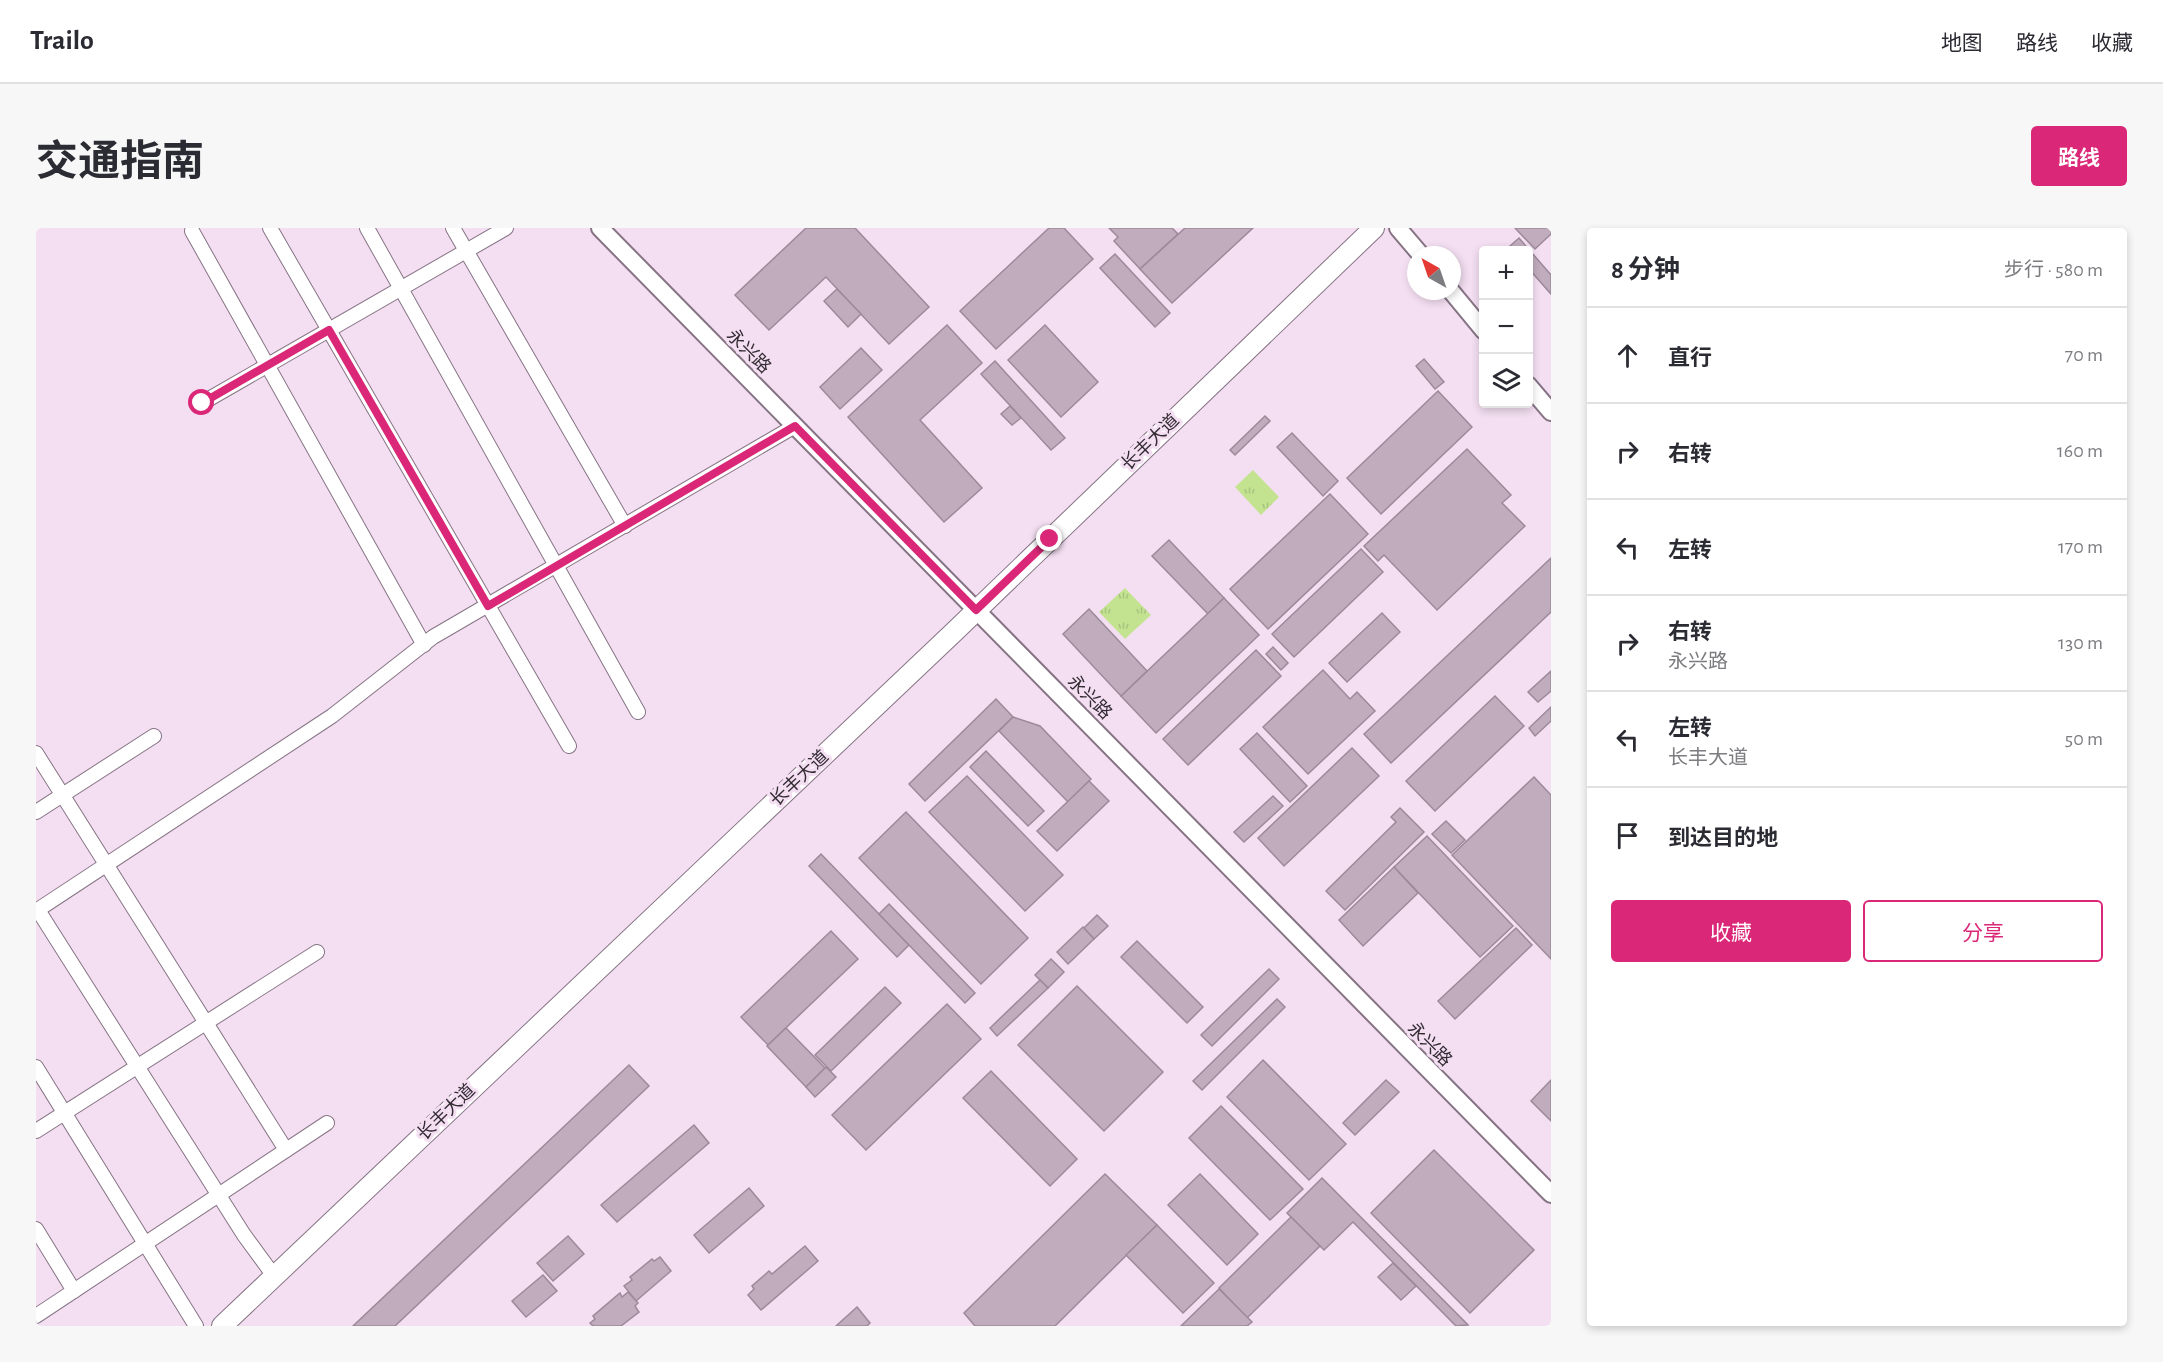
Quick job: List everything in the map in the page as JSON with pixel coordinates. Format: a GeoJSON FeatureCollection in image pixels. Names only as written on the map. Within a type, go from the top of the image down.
{"type":"FeatureCollection","features":[{"type":"Feature","properties":{"kind":"main road","name":"长丰大道"},"geometry":{"type":"LineString","coordinates":[[222,1326],[976,610],[1374,228]]}},
{"type":"Feature","properties":{"kind":"street"},"geometry":{"type":"LineString","coordinates":[[270,228],[569,746]]}},
{"type":"Feature","properties":{"kind":"street"},"geometry":{"type":"LineString","coordinates":[[367,228],[638,711]]}},
{"type":"Feature","properties":{"kind":"street"},"geometry":{"type":"LineString","coordinates":[[453,228],[625,526]]}},
{"type":"Feature","properties":{"kind":"street"},"geometry":{"type":"LineString","coordinates":[[202,403],[506,228]]}},
{"type":"Feature","properties":{"kind":"street","name":"永兴路"},"geometry":{"type":"LineString","coordinates":[[600,228],[1551,1194]]}},
{"type":"Feature","properties":{"kind":"street"},"geometry":{"type":"LineString","coordinates":[[1398,228],[1413,246]]}},
{"type":"Feature","properties":{"kind":"street"},"geometry":{"type":"LineString","coordinates":[[192,231],[424,645]]}},
{"type":"Feature","properties":{"kind":"street"},"geometry":{"type":"LineString","coordinates":[[1458,300],[1479,325]]}},
{"type":"Feature","properties":{"kind":"street"},"geometry":{"type":"LineString","coordinates":[[1533,391],[1551,412]]}},
{"type":"Feature","properties":{"kind":"street"},"geometry":{"type":"LineString","coordinates":[[274,1276],[244,1235],[37,911],[332,716],[424,645],[795,426]]}},
{"type":"Feature","properties":{"kind":"street"},"geometry":{"type":"LineString","coordinates":[[36,812],[153,736]]}},
{"type":"Feature","properties":{"kind":"street"},"geometry":{"type":"LineString","coordinates":[[36,753],[286,1150]]}},
{"type":"Feature","properties":{"kind":"street"},"geometry":{"type":"LineString","coordinates":[[36,1131],[317,952]]}},
{"type":"Feature","properties":{"kind":"street"},"geometry":{"type":"LineString","coordinates":[[36,1067],[195,1326]]}},
{"type":"Feature","properties":{"kind":"street"},"geometry":{"type":"LineString","coordinates":[[36,1316],[327,1123]]}},
{"type":"Feature","properties":{"kind":"street"},"geometry":{"type":"LineString","coordinates":[[36,1229],[74,1291]]}},
{"type":"Feature","properties":{"kind":"green space"},"geometry":{"type":"Polygon","coordinates":[[[1253,470],[1279,497],[1261,515],[1235,487],[1253,470]]]}},
{"type":"Feature","properties":{"kind":"green space"},"geometry":{"type":"Polygon","coordinates":[[[1125,588],[1151,615],[1125,639],[1099,612],[1125,588]]]}},
{"type":"Feature","properties":{"kind":"building"},"geometry":{"type":"Polygon","coordinates":[[[806,228],[855,228],[929,307],[889,344],[826,277],[769,330],[735,295],[806,228]]]}},
{"type":"Feature","properties":{"kind":"building"},"geometry":{"type":"Polygon","coordinates":[[[1049,228],[1064,228],[1093,259],[996,349],[960,311],[1049,228]]]}},
{"type":"Feature","properties":{"kind":"building"},"geometry":{"type":"Polygon","coordinates":[[[1109,228],[1172,228],[1178,234],[1140,269],[1114,241],[1118,237],[1109,228]]]}},
{"type":"Feature","properties":{"kind":"building"},"geometry":{"type":"Polygon","coordinates":[[[1185,228],[1253,228],[1172,303],[1140,269],[1185,228]]]}},
{"type":"Feature","properties":{"kind":"building"},"geometry":{"type":"Polygon","coordinates":[[[1515,228],[1551,228],[1551,234],[1535,249],[1515,228]]]}},
{"type":"Feature","properties":{"kind":"building"},"geometry":{"type":"Polygon","coordinates":[[[1519,238],[1526,246],[1510,246],[1519,238]]]}},
{"type":"Feature","properties":{"kind":"building"},"geometry":{"type":"Polygon","coordinates":[[[1115,254],[1170,313],[1155,327],[1100,268],[1115,254]]]}},
{"type":"Feature","properties":{"kind":"building"},"geometry":{"type":"Polygon","coordinates":[[[1533,254],[1551,275],[1551,294],[1533,274],[1533,254]]]}},
{"type":"Feature","properties":{"kind":"building"},"geometry":{"type":"Polygon","coordinates":[[[837,289],[861,314],[848,327],[824,301],[837,289]]]}},
{"type":"Feature","properties":{"kind":"building"},"geometry":{"type":"Polygon","coordinates":[[[947,325],[982,363],[920,420],[982,488],[944,522],[848,417],[947,325]]]}},
{"type":"Feature","properties":{"kind":"building"},"geometry":{"type":"Polygon","coordinates":[[[1045,325],[1098,382],[1061,417],[1008,360],[1045,325]]]}},
{"type":"Feature","properties":{"kind":"building"},"geometry":{"type":"Polygon","coordinates":[[[861,348],[882,370],[840,409],[820,387],[861,348]]]}},
{"type":"Feature","properties":{"kind":"building"},"geometry":{"type":"Polygon","coordinates":[[[1424,359],[1444,382],[1435,389],[1416,366],[1424,359]]]}},
{"type":"Feature","properties":{"kind":"building"},"geometry":{"type":"Polygon","coordinates":[[[995,361],[1065,438],[1051,450],[981,374],[995,361]]]}},
{"type":"Feature","properties":{"kind":"building"},"geometry":{"type":"Polygon","coordinates":[[[1438,391],[1472,427],[1381,514],[1347,478],[1438,391]]]}},
{"type":"Feature","properties":{"kind":"building"},"geometry":{"type":"Polygon","coordinates":[[[1010,406],[1021,418],[1012,425],[1001,414],[1010,406]]]}},
{"type":"Feature","properties":{"kind":"building"},"geometry":{"type":"Polygon","coordinates":[[[1265,416],[1270,421],[1235,455],[1230,450],[1265,416]]]}},
{"type":"Feature","properties":{"kind":"building"},"geometry":{"type":"Polygon","coordinates":[[[1292,433],[1338,481],[1323,496],[1277,447],[1292,433]]]}},
{"type":"Feature","properties":{"kind":"building"},"geometry":{"type":"Polygon","coordinates":[[[1467,449],[1511,495],[1502,503],[1525,526],[1437,610],[1384,555],[1378,561],[1364,546],[1467,449]]]}},
{"type":"Feature","properties":{"kind":"building"},"geometry":{"type":"Polygon","coordinates":[[[1330,494],[1368,534],[1268,629],[1230,589],[1330,494]]]}},
{"type":"Feature","properties":{"kind":"building"},"geometry":{"type":"Polygon","coordinates":[[[1169,540],[1224,598],[1208,614],[1152,556],[1169,540]]]}},
{"type":"Feature","properties":{"kind":"building"},"geometry":{"type":"Polygon","coordinates":[[[1361,549],[1383,572],[1294,657],[1272,634],[1361,549]]]}},
{"type":"Feature","properties":{"kind":"building"},"geometry":{"type":"Polygon","coordinates":[[[1551,558],[1551,612],[1391,763],[1364,734],[1551,558]]]}},
{"type":"Feature","properties":{"kind":"building"},"geometry":{"type":"Polygon","coordinates":[[[1224,598],[1259,635],[1156,733],[1121,696],[1224,598]]]}},
{"type":"Feature","properties":{"kind":"building"},"geometry":{"type":"Polygon","coordinates":[[[1089,609],[1147,671],[1121,696],[1063,634],[1089,609]]]}},
{"type":"Feature","properties":{"kind":"building"},"geometry":{"type":"Polygon","coordinates":[[[1382,613],[1400,632],[1347,682],[1329,663],[1382,613]]]}},
{"type":"Feature","properties":{"kind":"building"},"geometry":{"type":"Polygon","coordinates":[[[1273,647],[1288,663],[1281,670],[1266,654],[1273,647]]]}},
{"type":"Feature","properties":{"kind":"building"},"geometry":{"type":"Polygon","coordinates":[[[1256,650],[1281,676],[1188,765],[1163,739],[1256,650]]]}},
{"type":"Feature","properties":{"kind":"building"},"geometry":{"type":"Polygon","coordinates":[[[1323,670],[1350,699],[1357,692],[1375,711],[1308,774],[1263,727],[1323,670]]]}},
{"type":"Feature","properties":{"kind":"building"},"geometry":{"type":"Polygon","coordinates":[[[1551,671],[1551,691],[1538,702],[1528,692],[1551,671]]]}},
{"type":"Feature","properties":{"kind":"building"},"geometry":{"type":"Polygon","coordinates":[[[1495,696],[1524,726],[1435,811],[1406,781],[1495,696]]]}},
{"type":"Feature","properties":{"kind":"building"},"geometry":{"type":"Polygon","coordinates":[[[996,699],[1013,717],[925,801],[909,784],[996,699]]]}},
{"type":"Feature","properties":{"kind":"building"},"geometry":{"type":"Polygon","coordinates":[[[1551,707],[1551,721],[1535,736],[1529,728],[1551,707]]]}},
{"type":"Feature","properties":{"kind":"building"},"geometry":{"type":"Polygon","coordinates":[[[1013,717],[1040,726],[1091,779],[1068,802],[999,731],[1013,717]]]}},
{"type":"Feature","properties":{"kind":"building"},"geometry":{"type":"Polygon","coordinates":[[[1257,733],[1307,786],[1290,802],[1240,749],[1257,733]]]}},
{"type":"Feature","properties":{"kind":"building"},"geometry":{"type":"Polygon","coordinates":[[[1352,748],[1379,776],[1284,866],[1258,838],[1352,748]]]}},
{"type":"Feature","properties":{"kind":"building"},"geometry":{"type":"Polygon","coordinates":[[[986,751],[1044,811],[1028,826],[970,767],[986,751]]]}},
{"type":"Feature","properties":{"kind":"building"},"geometry":{"type":"Polygon","coordinates":[[[967,776],[1063,875],[1025,911],[929,812],[967,776]]]}},
{"type":"Feature","properties":{"kind":"building"},"geometry":{"type":"Polygon","coordinates":[[[1534,777],[1551,795],[1551,959],[1452,855],[1534,777]]]}},
{"type":"Feature","properties":{"kind":"building"},"geometry":{"type":"Polygon","coordinates":[[[1089,781],[1109,801],[1057,851],[1037,831],[1089,781]]]}},
{"type":"Feature","properties":{"kind":"building"},"geometry":{"type":"Polygon","coordinates":[[[1273,796],[1283,806],[1244,842],[1234,832],[1273,796]]]}},
{"type":"Feature","properties":{"kind":"building"},"geometry":{"type":"Polygon","coordinates":[[[1400,808],[1424,832],[1345,910],[1326,891],[1396,822],[1391,817],[1400,808]]]}},
{"type":"Feature","properties":{"kind":"building"},"geometry":{"type":"Polygon","coordinates":[[[906,812],[1028,938],[981,984],[859,858],[906,812]]]}},
{"type":"Feature","properties":{"kind":"building"},"geometry":{"type":"Polygon","coordinates":[[[1446,821],[1465,840],[1451,853],[1432,834],[1446,821]]]}},
{"type":"Feature","properties":{"kind":"building"},"geometry":{"type":"Polygon","coordinates":[[[1427,836],[1513,926],[1480,957],[1394,867],[1427,836]]]}},
{"type":"Feature","properties":{"kind":"building"},"geometry":{"type":"Polygon","coordinates":[[[821,854],[909,945],[897,957],[809,866],[821,854]]]}},
{"type":"Feature","properties":{"kind":"building"},"geometry":{"type":"Polygon","coordinates":[[[1394,867],[1418,893],[1363,946],[1339,920],[1394,867]]]}},
{"type":"Feature","properties":{"kind":"building"},"geometry":{"type":"Polygon","coordinates":[[[889,904],[975,993],[965,1003],[879,914],[889,904]]]}},
{"type":"Feature","properties":{"kind":"building"},"geometry":{"type":"Polygon","coordinates":[[[1097,915],[1108,926],[1094,939],[1084,928],[1097,915]]]}},
{"type":"Feature","properties":{"kind":"building"},"geometry":{"type":"Polygon","coordinates":[[[1083,927],[1094,939],[1068,964],[1057,952],[1083,927]]]}},
{"type":"Feature","properties":{"kind":"building"},"geometry":{"type":"Polygon","coordinates":[[[1516,928],[1532,945],[1455,1019],[1438,1001],[1516,928]]]}},
{"type":"Feature","properties":{"kind":"building"},"geometry":{"type":"Polygon","coordinates":[[[831,931],[858,959],[768,1045],[741,1017],[831,931]]]}},
{"type":"Feature","properties":{"kind":"building"},"geometry":{"type":"Polygon","coordinates":[[[1137,941],[1203,1007],[1187,1023],[1121,957],[1137,941]]]}},
{"type":"Feature","properties":{"kind":"building"},"geometry":{"type":"Polygon","coordinates":[[[1051,959],[1064,972],[1048,988],[1035,975],[1051,959]]]}},
{"type":"Feature","properties":{"kind":"building"},"geometry":{"type":"Polygon","coordinates":[[[1269,969],[1279,979],[1212,1046],[1201,1035],[1269,969]]]}},
{"type":"Feature","properties":{"kind":"building"},"geometry":{"type":"Polygon","coordinates":[[[1040,980],[1048,988],[997,1036],[990,1028],[1040,980]]]}},
{"type":"Feature","properties":{"kind":"building"},"geometry":{"type":"Polygon","coordinates":[[[1077,986],[1163,1072],[1104,1131],[1018,1045],[1077,986]]]}},
{"type":"Feature","properties":{"kind":"building"},"geometry":{"type":"Polygon","coordinates":[[[885,987],[901,1003],[831,1071],[815,1055],[885,987]]]}},
{"type":"Feature","properties":{"kind":"building"},"geometry":{"type":"Polygon","coordinates":[[[1277,999],[1285,1007],[1202,1090],[1193,1081],[1277,999]]]}},
{"type":"Feature","properties":{"kind":"building"},"geometry":{"type":"Polygon","coordinates":[[[947,1004],[981,1039],[866,1150],[832,1115],[947,1004]]]}},
{"type":"Feature","properties":{"kind":"building"},"geometry":{"type":"Polygon","coordinates":[[[786,1028],[825,1068],[806,1087],[767,1046],[786,1028]]]}},
{"type":"Feature","properties":{"kind":"building"},"geometry":{"type":"Polygon","coordinates":[[[1263,1060],[1346,1144],[1309,1180],[1227,1097],[1263,1060]]]}},
{"type":"Feature","properties":{"kind":"building"},"geometry":{"type":"Polygon","coordinates":[[[629,1065],[649,1086],[395,1326],[353,1326],[629,1065]]]}},
{"type":"Feature","properties":{"kind":"building"},"geometry":{"type":"Polygon","coordinates":[[[826,1067],[836,1077],[815,1097],[806,1087],[826,1067]]]}},
{"type":"Feature","properties":{"kind":"building"},"geometry":{"type":"Polygon","coordinates":[[[991,1071],[1077,1159],[1050,1186],[963,1098],[991,1071]]]}},
{"type":"Feature","properties":{"kind":"building"},"geometry":{"type":"Polygon","coordinates":[[[1386,1080],[1399,1092],[1355,1135],[1343,1123],[1386,1080]]]}},
{"type":"Feature","properties":{"kind":"building"},"geometry":{"type":"Polygon","coordinates":[[[1551,1080],[1551,1121],[1531,1101],[1551,1080]]]}},
{"type":"Feature","properties":{"kind":"building"},"geometry":{"type":"Polygon","coordinates":[[[1221,1106],[1303,1189],[1270,1220],[1189,1138],[1221,1106]]]}},
{"type":"Feature","properties":{"kind":"building"},"geometry":{"type":"Polygon","coordinates":[[[694,1125],[709,1143],[617,1222],[601,1205],[694,1125]]]}},
{"type":"Feature","properties":{"kind":"building"},"geometry":{"type":"Polygon","coordinates":[[[1434,1150],[1534,1250],[1470,1313],[1371,1213],[1434,1150]]]}},
{"type":"Feature","properties":{"kind":"building"},"geometry":{"type":"Polygon","coordinates":[[[1105,1174],[1157,1225],[1055,1326],[975,1326],[964,1313],[1105,1174]]]}},
{"type":"Feature","properties":{"kind":"building"},"geometry":{"type":"Polygon","coordinates":[[[1200,1174],[1258,1234],[1227,1265],[1168,1205],[1200,1174]]]}},
{"type":"Feature","properties":{"kind":"building"},"geometry":{"type":"Polygon","coordinates":[[[1322,1178],[1468,1325],[1456,1326],[1353,1222],[1324,1250],[1287,1213],[1322,1178]]]}},
{"type":"Feature","properties":{"kind":"building"},"geometry":{"type":"Polygon","coordinates":[[[749,1188],[764,1206],[709,1253],[694,1235],[749,1188]]]}},
{"type":"Feature","properties":{"kind":"building"},"geometry":{"type":"Polygon","coordinates":[[[1291,1217],[1320,1246],[1247,1318],[1219,1288],[1291,1217]]]}},
{"type":"Feature","properties":{"kind":"building"},"geometry":{"type":"Polygon","coordinates":[[[1157,1225],[1214,1283],[1183,1313],[1126,1255],[1157,1225]]]}},
{"type":"Feature","properties":{"kind":"building"},"geometry":{"type":"Polygon","coordinates":[[[568,1236],[584,1254],[553,1281],[537,1263],[568,1236]]]}},
{"type":"Feature","properties":{"kind":"building"},"geometry":{"type":"Polygon","coordinates":[[[805,1246],[818,1261],[761,1310],[748,1295],[754,1289],[752,1286],[769,1271],[772,1274],[805,1246]]]}},
{"type":"Feature","properties":{"kind":"building"},"geometry":{"type":"Polygon","coordinates":[[[660,1257],[671,1271],[636,1301],[624,1286],[632,1280],[630,1277],[652,1259],[654,1261],[660,1257]]]}},
{"type":"Feature","properties":{"kind":"building"},"geometry":{"type":"Polygon","coordinates":[[[1393,1263],[1416,1286],[1401,1300],[1378,1277],[1393,1263]]]}},
{"type":"Feature","properties":{"kind":"building"},"geometry":{"type":"Polygon","coordinates":[[[543,1275],[557,1291],[526,1317],[512,1301],[543,1275]]]}},
{"type":"Feature","properties":{"kind":"building"},"geometry":{"type":"Polygon","coordinates":[[[1219,1289],[1252,1322],[1247,1326],[1181,1326],[1219,1289]]]}},
{"type":"Feature","properties":{"kind":"building"},"geometry":{"type":"Polygon","coordinates":[[[628,1292],[638,1303],[635,1306],[639,1312],[621,1326],[593,1326],[590,1323],[595,1319],[593,1316],[620,1293],[622,1297],[628,1292]]]}},
{"type":"Feature","properties":{"kind":"building"},"geometry":{"type":"Polygon","coordinates":[[[857,1307],[870,1323],[867,1326],[836,1326],[857,1307]]]}},
{"type":"Feature","properties":{"kind":"route"},"geometry":{"type":"LineString","coordinates":[[202,403],[329,330],[488,606],[795,426],[976,610],[1050,539]]}}]}
